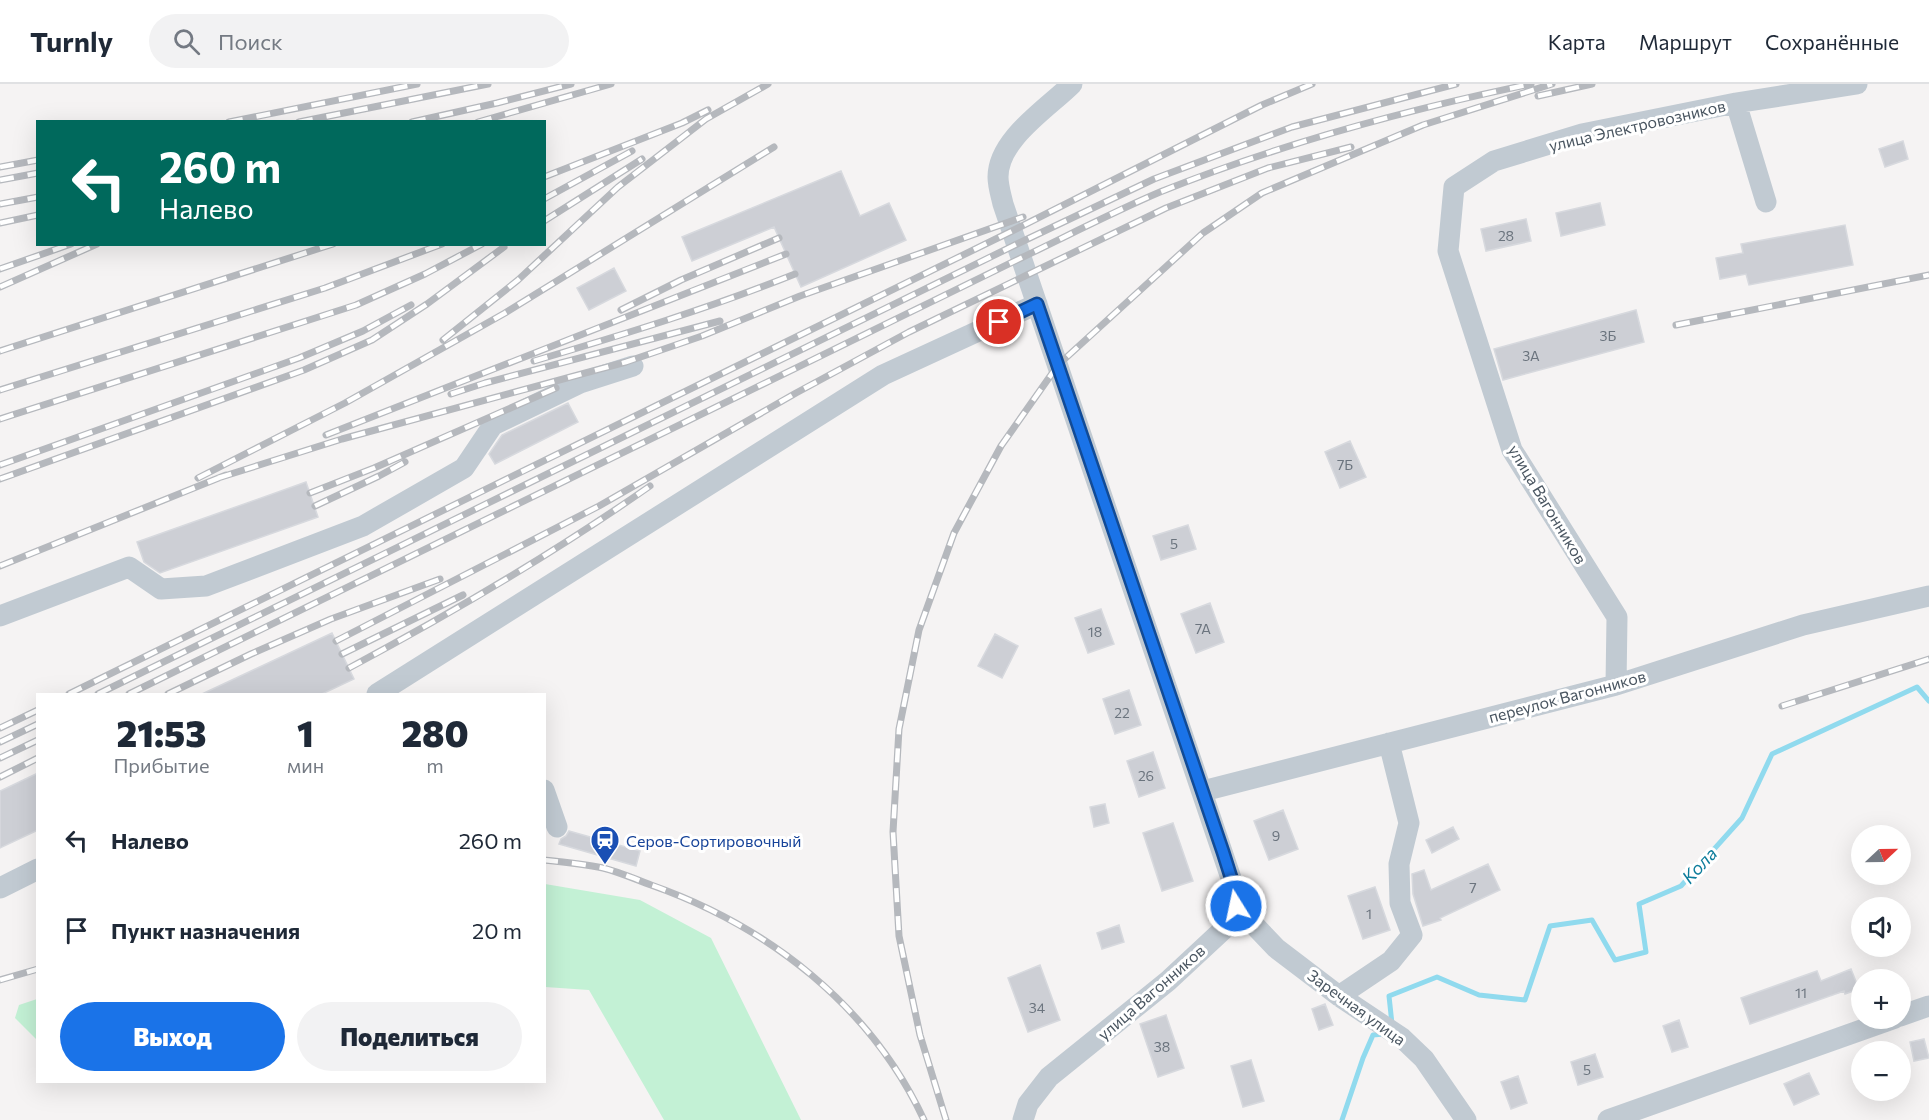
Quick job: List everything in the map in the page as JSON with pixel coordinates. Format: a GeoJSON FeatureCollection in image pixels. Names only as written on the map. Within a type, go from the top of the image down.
{"type":"FeatureCollection","features":[{"type":"Feature","properties":{"kind":"street"},"geometry":{"type":"LineString","coordinates":[[1072,84],[1016,137],[1003,155],[998,176],[1003,204],[1203,791],[1236,893],[1236,906]]}},
{"type":"Feature","properties":{"kind":"street","name":"улица Электровозников"},"geometry":{"type":"LineString","coordinates":[[1448,251],[1454,187],[1494,161],[1582,134],[1736,103],[1857,84]]}},
{"type":"Feature","properties":{"kind":"street"},"geometry":{"type":"LineString","coordinates":[[1736,103],[1766,202]]}},
{"type":"Feature","properties":{"kind":"street","name":"улица Вагонников"},"geometry":{"type":"LineString","coordinates":[[1448,251],[1512,450],[1617,617],[1616,685]]}},
{"type":"Feature","properties":{"kind":"street"},"geometry":{"type":"LineString","coordinates":[[380,693],[883,375],[1037,304]]}},
{"type":"Feature","properties":{"kind":"street"},"geometry":{"type":"LineString","coordinates":[[0,616],[129,567],[161,589],[206,586],[363,526],[464,468],[493,425],[580,383],[633,366]]}},
{"type":"Feature","properties":{"kind":"street","name":"переулок Вагонников"},"geometry":{"type":"LineString","coordinates":[[1203,791],[1616,685],[1803,625],[1929,596]]}},
{"type":"Feature","properties":{"kind":"street"},"geometry":{"type":"LineString","coordinates":[[1340,996],[1391,962],[1412,935],[1400,903],[1398,864],[1409,823],[1389,743]]}},
{"type":"Feature","properties":{"kind":"street"},"geometry":{"type":"LineString","coordinates":[[546,796],[557,827]]}},
{"type":"Feature","properties":{"kind":"street"},"geometry":{"type":"LineString","coordinates":[[0,888],[36,870]]}},
{"type":"Feature","properties":{"kind":"street","name":"улица Вагонников"},"geometry":{"type":"LineString","coordinates":[[1023,1120],[1028,1104],[1050,1077],[1168,981],[1225,928],[1236,906]]}},
{"type":"Feature","properties":{"kind":"street","name":"Заречная улица"},"geometry":{"type":"LineString","coordinates":[[1236,906],[1276,948],[1340,996],[1402,1038],[1424,1059],[1466,1120]]}},
{"type":"Feature","properties":{"kind":"street"},"geometry":{"type":"LineString","coordinates":[[1911,1013],[1929,1006]]}},
{"type":"Feature","properties":{"kind":"street"},"geometry":{"type":"LineString","coordinates":[[1608,1120],[1864,1029]]}},
{"type":"Feature","properties":{"kind":"green space"},"geometry":{"type":"Polygon","coordinates":[[[546,884],[640,900],[711,938],[801,1120],[664,1120],[589,990],[546,987],[546,884]]]}},
{"type":"Feature","properties":{"kind":"green space"},"geometry":{"type":"Polygon","coordinates":[[[36,1000],[36,1039],[15,1018],[19,1005],[36,1000]]]}},
{"type":"Feature","properties":{"kind":"building"},"geometry":{"type":"Polygon","coordinates":[[[1903,141],[1908,159],[1885,167],[1879,149],[1903,141]]]}},
{"type":"Feature","properties":{"kind":"building"},"geometry":{"type":"Polygon","coordinates":[[[841,171],[860,216],[889,203],[906,240],[801,287],[774,227],[692,261],[682,237],[841,171]]]}},
{"type":"Feature","properties":{"kind":"building"},"geometry":{"type":"Polygon","coordinates":[[[1600,203],[1605,225],[1561,236],[1556,213],[1600,203]]]}},
{"type":"Feature","properties":{"kind":"building"},"geometry":{"type":"Polygon","coordinates":[[[1526,219],[1531,241],[1486,251],[1481,229],[1526,219]]]}},
{"type":"Feature","properties":{"kind":"building"},"geometry":{"type":"Polygon","coordinates":[[[1845,225],[1853,265],[1749,285],[1746,274],[1720,279],[1716,258],[1743,253],[1741,244],[1845,225]]]}},
{"type":"Feature","properties":{"kind":"building"},"geometry":{"type":"Polygon","coordinates":[[[614,268],[626,291],[589,310],[577,288],[614,268]]]}},
{"type":"Feature","properties":{"kind":"building"},"geometry":{"type":"Polygon","coordinates":[[[1636,310],[1644,342],[1503,380],[1494,349],[1636,310]]]}},
{"type":"Feature","properties":{"kind":"building"},"geometry":{"type":"Polygon","coordinates":[[[568,403],[578,422],[495,464],[489,454],[502,435],[568,403]]]}},
{"type":"Feature","properties":{"kind":"building"},"geometry":{"type":"Polygon","coordinates":[[[1350,441],[1366,477],[1340,488],[1325,452],[1350,441]]]}},
{"type":"Feature","properties":{"kind":"building"},"geometry":{"type":"Polygon","coordinates":[[[306,482],[318,517],[160,573],[144,562],[137,542],[306,482]]]}},
{"type":"Feature","properties":{"kind":"building"},"geometry":{"type":"Polygon","coordinates":[[[1188,525],[1196,549],[1161,560],[1153,536],[1188,525]]]}},
{"type":"Feature","properties":{"kind":"building"},"geometry":{"type":"Polygon","coordinates":[[[1210,603],[1224,642],[1196,653],[1181,614],[1210,603]]]}},
{"type":"Feature","properties":{"kind":"building"},"geometry":{"type":"Polygon","coordinates":[[[1101,609],[1114,644],[1088,653],[1075,618],[1101,609]]]}},
{"type":"Feature","properties":{"kind":"building"},"geometry":{"type":"Polygon","coordinates":[[[332,633],[354,679],[324,693],[204,693],[332,633]]]}},
{"type":"Feature","properties":{"kind":"building"},"geometry":{"type":"Polygon","coordinates":[[[995,634],[1018,646],[1002,678],[978,666],[995,634]]]}},
{"type":"Feature","properties":{"kind":"building"},"geometry":{"type":"Polygon","coordinates":[[[1129,690],[1141,725],[1115,734],[1103,699],[1129,690]]]}},
{"type":"Feature","properties":{"kind":"building"},"geometry":{"type":"Polygon","coordinates":[[[1153,752],[1165,788],[1139,797],[1127,761],[1153,752]]]}},
{"type":"Feature","properties":{"kind":"building"},"geometry":{"type":"Polygon","coordinates":[[[36,774],[36,831],[0,848],[0,791],[36,774]]]}},
{"type":"Feature","properties":{"kind":"building"},"geometry":{"type":"Polygon","coordinates":[[[1105,804],[1109,823],[1094,827],[1090,807],[1105,804]]]}},
{"type":"Feature","properties":{"kind":"building"},"geometry":{"type":"Polygon","coordinates":[[[1283,810],[1298,849],[1269,860],[1254,821],[1283,810]]]}},
{"type":"Feature","properties":{"kind":"building"},"geometry":{"type":"Polygon","coordinates":[[[1173,823],[1193,881],[1162,891],[1143,833],[1173,823]]]}},
{"type":"Feature","properties":{"kind":"building"},"geometry":{"type":"Polygon","coordinates":[[[1453,827],[1459,839],[1432,853],[1426,840],[1453,827]]]}},
{"type":"Feature","properties":{"kind":"building"},"geometry":{"type":"Polygon","coordinates":[[[569,831],[640,851],[636,866],[559,844],[569,831]]]}},
{"type":"Feature","properties":{"kind":"building"},"geometry":{"type":"Polygon","coordinates":[[[1488,864],[1500,890],[1440,918],[1441,920],[1423,926],[1413,894],[1412,874],[1424,870],[1431,890],[1488,864]]]}},
{"type":"Feature","properties":{"kind":"building"},"geometry":{"type":"Polygon","coordinates":[[[1375,887],[1390,930],[1363,939],[1348,896],[1375,887]]]}},
{"type":"Feature","properties":{"kind":"building"},"geometry":{"type":"Polygon","coordinates":[[[1119,925],[1124,942],[1102,949],[1097,933],[1119,925]]]}},
{"type":"Feature","properties":{"kind":"building"},"geometry":{"type":"Polygon","coordinates":[[[1040,965],[1060,1020],[1028,1032],[1008,978],[1040,965]]]}},
{"type":"Feature","properties":{"kind":"building"},"geometry":{"type":"Polygon","coordinates":[[[1851,969],[1851,992],[1845,994],[1844,991],[1750,1024],[1741,998],[1817,971],[1821,981],[1851,969]]]}},
{"type":"Feature","properties":{"kind":"building"},"geometry":{"type":"Polygon","coordinates":[[[1325,1004],[1333,1025],[1319,1030],[1312,1009],[1325,1004]]]}},
{"type":"Feature","properties":{"kind":"building"},"geometry":{"type":"Polygon","coordinates":[[[1166,1015],[1184,1068],[1158,1077],[1140,1024],[1166,1015]]]}},
{"type":"Feature","properties":{"kind":"building"},"geometry":{"type":"Polygon","coordinates":[[[1679,1020],[1688,1047],[1672,1052],[1663,1026],[1679,1020]]]}},
{"type":"Feature","properties":{"kind":"building"},"geometry":{"type":"Polygon","coordinates":[[[1924,1039],[1929,1058],[1914,1061],[1911,1042],[1924,1039]]]}},
{"type":"Feature","properties":{"kind":"building"},"geometry":{"type":"Polygon","coordinates":[[[1595,1054],[1603,1077],[1578,1085],[1571,1062],[1595,1054]]]}},
{"type":"Feature","properties":{"kind":"building"},"geometry":{"type":"Polygon","coordinates":[[[1251,1060],[1264,1101],[1243,1107],[1231,1066],[1251,1060]]]}},
{"type":"Feature","properties":{"kind":"building"},"geometry":{"type":"Polygon","coordinates":[[[1809,1073],[1819,1094],[1794,1105],[1784,1084],[1809,1073]]]}},
{"type":"Feature","properties":{"kind":"building"},"geometry":{"type":"Polygon","coordinates":[[[1518,1076],[1527,1103],[1511,1109],[1501,1082],[1518,1076]]]}},
{"type":"Feature","properties":{"kind":"waterway","name":"Кола"},"geometry":{"type":"LineString","coordinates":[[1392,1024],[1389,996],[1437,977],[1479,995],[1525,1000],[1550,926],[1592,920],[1615,960],[1646,952],[1639,904],[1681,886],[1742,818],[1772,754],[1917,687],[1929,701]]}},
{"type":"Feature","properties":{"kind":"waterway","name":"Кола"},"geometry":{"type":"LineString","coordinates":[[1342,1120],[1373,1035],[1384,1034]]}},
{"type":"Feature","properties":{"kind":"railway"},"geometry":{"type":"LineString","coordinates":[[239,120],[417,84]]}},
{"type":"Feature","properties":{"kind":"railway"},"geometry":{"type":"LineString","coordinates":[[309,120],[488,84]]}},
{"type":"Feature","properties":{"kind":"railway"},"geometry":{"type":"LineString","coordinates":[[421,120],[571,84]]}},
{"type":"Feature","properties":{"kind":"railway"},"geometry":{"type":"LineString","coordinates":[[485,120],[611,84]]}},
{"type":"Feature","properties":{"kind":"railway"},"geometry":{"type":"LineString","coordinates":[[443,340],[518,280],[618,187],[706,119],[768,84]]}},
{"type":"Feature","properties":{"kind":"railway"},"geometry":{"type":"LineString","coordinates":[[71,693],[1012,231],[1262,105],[1312,84]]}},
{"type":"Feature","properties":{"kind":"railway"},"geometry":{"type":"LineString","coordinates":[[100,693],[1154,179],[1292,127],[1456,84]]}},
{"type":"Feature","properties":{"kind":"railway"},"geometry":{"type":"LineString","coordinates":[[131,693],[1090,224],[1160,192],[1251,159],[1343,130],[1437,105],[1531,84]]}},
{"type":"Feature","properties":{"kind":"railway"},"geometry":{"type":"LineString","coordinates":[[946,1120],[920,1035],[899,936],[893,832],[899,729],[919,630],[954,533],[1001,446],[1058,365],[1203,233],[1262,193],[1423,125],[1552,84]]}},
{"type":"Feature","properties":{"kind":"railway"},"geometry":{"type":"LineString","coordinates":[[1538,96],[1592,84]]}},
{"type":"Feature","properties":{"kind":"railway"},"geometry":{"type":"LineString","coordinates":[[546,176],[682,123],[708,110]]}},
{"type":"Feature","properties":{"kind":"railway"},"geometry":{"type":"LineString","coordinates":[[198,478],[345,403],[505,313],[774,147]]}},
{"type":"Feature","properties":{"kind":"railway"},"geometry":{"type":"LineString","coordinates":[[336,641],[599,506],[796,393],[909,332],[1166,208],[1268,168],[1351,147]]}},
{"type":"Feature","properties":{"kind":"railway"},"geometry":{"type":"LineString","coordinates":[[546,198],[632,151]]}},
{"type":"Feature","properties":{"kind":"railway"},"geometry":{"type":"LineString","coordinates":[[546,220],[642,159]]}},
{"type":"Feature","properties":{"kind":"railway"},"geometry":{"type":"LineString","coordinates":[[0,167],[36,160]]}},
{"type":"Feature","properties":{"kind":"railway"},"geometry":{"type":"LineString","coordinates":[[0,180],[36,173]]}},
{"type":"Feature","properties":{"kind":"railway"},"geometry":{"type":"LineString","coordinates":[[0,204],[36,197]]}},
{"type":"Feature","properties":{"kind":"railway"},"geometry":{"type":"LineString","coordinates":[[0,223],[36,215]]}},
{"type":"Feature","properties":{"kind":"railway"},"geometry":{"type":"LineString","coordinates":[[218,478],[342,439],[626,362],[702,336],[800,296],[1023,217]]}},
{"type":"Feature","properties":{"kind":"railway"},"geometry":{"type":"LineString","coordinates":[[621,310],[681,280],[779,238]]}},
{"type":"Feature","properties":{"kind":"railway"},"geometry":{"type":"LineString","coordinates":[[0,269],[65,246]]}},
{"type":"Feature","properties":{"kind":"railway"},"geometry":{"type":"LineString","coordinates":[[0,287],[92,246]]}},
{"type":"Feature","properties":{"kind":"railway"},"geometry":{"type":"LineString","coordinates":[[0,351],[327,246]]}},
{"type":"Feature","properties":{"kind":"railway"},"geometry":{"type":"LineString","coordinates":[[0,390],[325,288],[437,246]]}},
{"type":"Feature","properties":{"kind":"railway"},"geometry":{"type":"LineString","coordinates":[[0,419],[356,305],[425,274],[478,246]]}},
{"type":"Feature","properties":{"kind":"railway"},"geometry":{"type":"LineString","coordinates":[[0,479],[304,370],[372,340],[427,304],[504,247]]}},
{"type":"Feature","properties":{"kind":"railway"},"geometry":{"type":"LineString","coordinates":[[326,435],[786,254]]}},
{"type":"Feature","properties":{"kind":"railway"},"geometry":{"type":"LineString","coordinates":[[534,361],[666,320],[795,274]]}},
{"type":"Feature","properties":{"kind":"railway"},"geometry":{"type":"LineString","coordinates":[[1676,325],[1929,275]]}},
{"type":"Feature","properties":{"kind":"railway"},"geometry":{"type":"LineString","coordinates":[[0,465],[299,358],[363,331],[411,305]]}},
{"type":"Feature","properties":{"kind":"railway"},"geometry":{"type":"LineString","coordinates":[[451,394],[720,321]]}},
{"type":"Feature","properties":{"kind":"railway"},"geometry":{"type":"LineString","coordinates":[[310,493],[374,468],[556,388]]}},
{"type":"Feature","properties":{"kind":"railway"},"geometry":{"type":"LineString","coordinates":[[315,506],[405,462]]}},
{"type":"Feature","properties":{"kind":"railway"},"geometry":{"type":"LineString","coordinates":[[0,566],[226,475]]}},
{"type":"Feature","properties":{"kind":"railway"},"geometry":{"type":"LineString","coordinates":[[349,668],[502,581],[577,535],[650,486]]}},
{"type":"Feature","properties":{"kind":"railway"},"geometry":{"type":"LineString","coordinates":[[170,693],[331,619],[440,579]]}},
{"type":"Feature","properties":{"kind":"railway"},"geometry":{"type":"LineString","coordinates":[[342,654],[463,595]]}},
{"type":"Feature","properties":{"kind":"railway"},"geometry":{"type":"LineString","coordinates":[[1782,706],[1929,659]]}},
{"type":"Feature","properties":{"kind":"railway"},"geometry":{"type":"LineString","coordinates":[[0,728],[36,711]]}},
{"type":"Feature","properties":{"kind":"railway"},"geometry":{"type":"LineString","coordinates":[[0,742],[36,725]]}},
{"type":"Feature","properties":{"kind":"railway"},"geometry":{"type":"LineString","coordinates":[[0,758],[36,741]]}},
{"type":"Feature","properties":{"kind":"railway"},"geometry":{"type":"LineString","coordinates":[[0,777],[36,759]]}},
{"type":"Feature","properties":{"kind":"railway"},"geometry":{"type":"LineString","coordinates":[[546,860],[596,867],[627,876],[694,902],[736,923],[775,947],[812,975],[845,1006],[875,1041],[902,1079],[924,1120]]}},
{"type":"Feature","properties":{"kind":"railway"},"geometry":{"type":"LineString","coordinates":[[0,980],[36,970]]}},
{"type":"Feature","properties":{"kind":"place","name":"Серов-Сортировочный"},"geometry":{"type":"Point","coordinates":[605,866]}},
{"type":"Feature","properties":{"kind":"route"},"geometry":{"type":"LineString","coordinates":[[999,322],[1037,304],[1223,852],[1236,893],[1236,906]]}}]}
